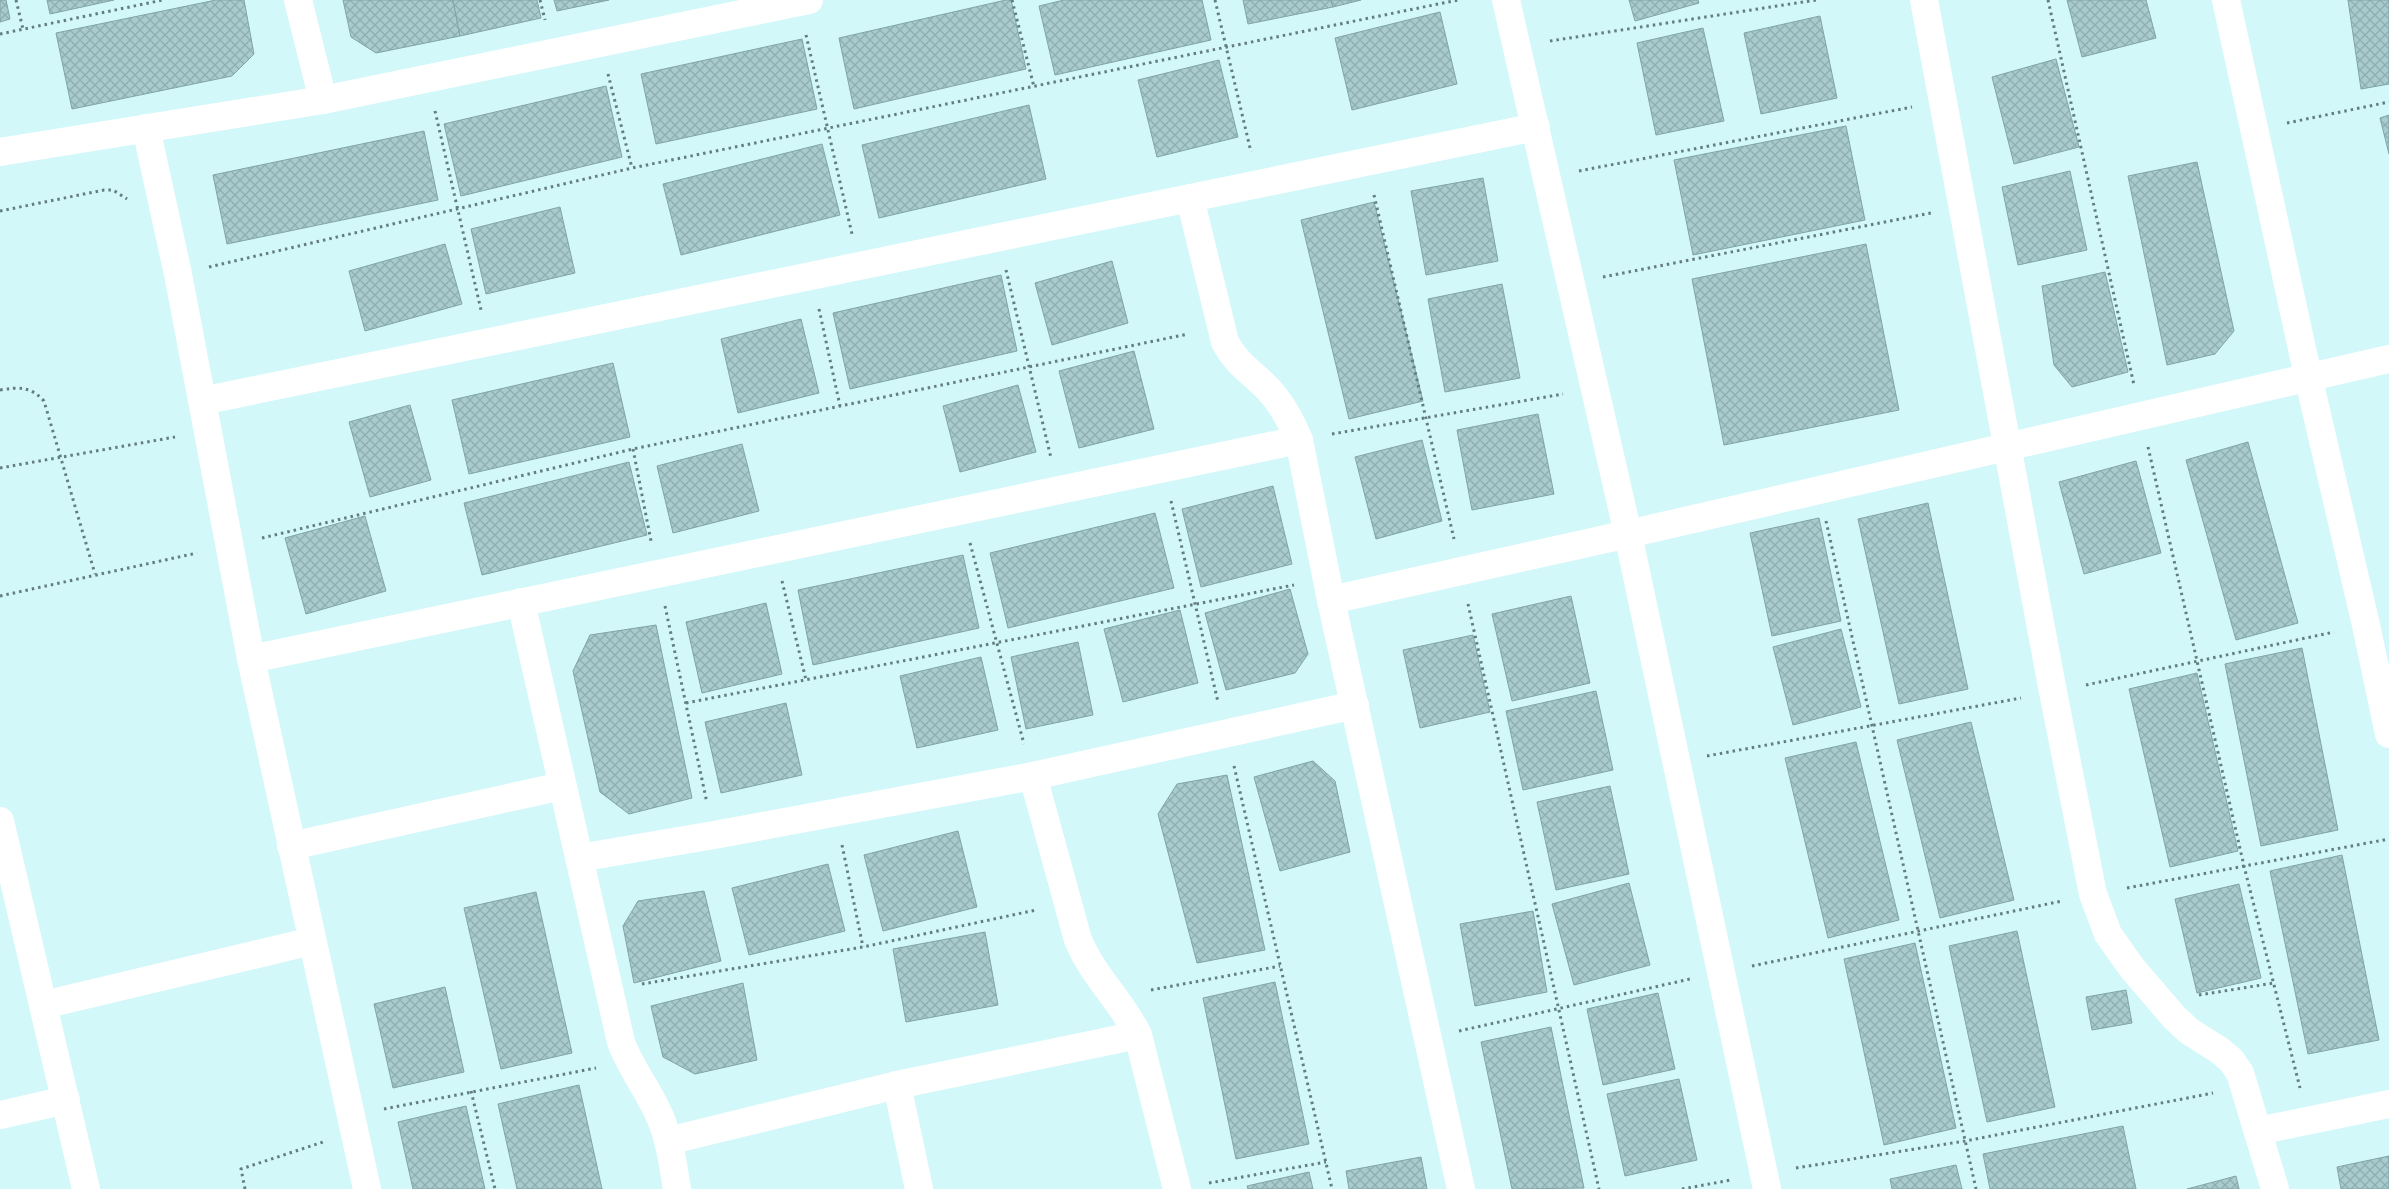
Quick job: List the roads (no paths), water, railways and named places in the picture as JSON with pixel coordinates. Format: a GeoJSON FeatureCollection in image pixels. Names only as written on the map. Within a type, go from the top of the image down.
{"type":"FeatureCollection","features":[{"type":"Feature","properties":{"kind":"street"},"geometry":{"type":"LineString","coordinates":[[298,0],[322,100]]}},
{"type":"Feature","properties":{"kind":"street"},"geometry":{"type":"LineString","coordinates":[[1506,0],[1548,177],[1628,534],[1765,1181]]}},
{"type":"Feature","properties":{"kind":"street"},"geometry":{"type":"LineString","coordinates":[[1924,0],[1961,208],[2093,894],[2100,914],[2119,952],[2190,1031],[2231,1060],[2240,1073],[2275,1189]]}},
{"type":"Feature","properties":{"kind":"street"},"geometry":{"type":"LineString","coordinates":[[2226,0],[2389,734]]}},
{"type":"Feature","properties":{"kind":"street"},"geometry":{"type":"LineString","coordinates":[[0,152],[322,100],[804,1]]}},
{"type":"Feature","properties":{"kind":"street"},"geometry":{"type":"LineString","coordinates":[[146,128],[178,274],[251,659],[367,1189]]}},
{"type":"Feature","properties":{"kind":"street"},"geometry":{"type":"LineString","coordinates":[[202,401],[1536,128]]}},
{"type":"Feature","properties":{"kind":"street"},"geometry":{"type":"LineString","coordinates":[[1190,198],[1220,327],[1232,355],[1242,367],[1269,390],[1281,405],[1292,422],[1298,440],[1461,1189]]}},
{"type":"Feature","properties":{"kind":"street"},"geometry":{"type":"LineString","coordinates":[[1330,589],[1461,571],[2389,359]]}},
{"type":"Feature","properties":{"kind":"street"},"geometry":{"type":"LineString","coordinates":[[251,659],[1298,440]]}},
{"type":"Feature","properties":{"kind":"street"},"geometry":{"type":"LineString","coordinates":[[520,602],[621,1042],[628,1062],[651,1098],[668,1141],[677,1189]]}},
{"type":"Feature","properties":{"kind":"street"},"geometry":{"type":"LineString","coordinates":[[579,858],[1033,776],[1355,705]]}},
{"type":"Feature","properties":{"kind":"street"},"geometry":{"type":"LineString","coordinates":[[1033,776],[1078,940],[1087,961],[1100,980],[1116,996],[1138,1035],[1177,1189]]}},
{"type":"Feature","properties":{"kind":"street"},"geometry":{"type":"LineString","coordinates":[[292,846],[562,786]]}},
{"type":"Feature","properties":{"kind":"street"},"geometry":{"type":"LineString","coordinates":[[0,821],[86,1189]]}},
{"type":"Feature","properties":{"kind":"street"},"geometry":{"type":"LineString","coordinates":[[44,1005],[312,941]]}},
{"type":"Feature","properties":{"kind":"street"},"geometry":{"type":"LineString","coordinates":[[668,1141],[898,1085],[1138,1035]]}},
{"type":"Feature","properties":{"kind":"street"},"geometry":{"type":"LineString","coordinates":[[898,1085],[919,1189]]}},
{"type":"Feature","properties":{"kind":"street"},"geometry":{"type":"LineString","coordinates":[[0,1115],[66,1100]]}},
{"type":"Feature","properties":{"kind":"street"},"geometry":{"type":"LineString","coordinates":[[2258,1130],[2389,1104]]}}]}
